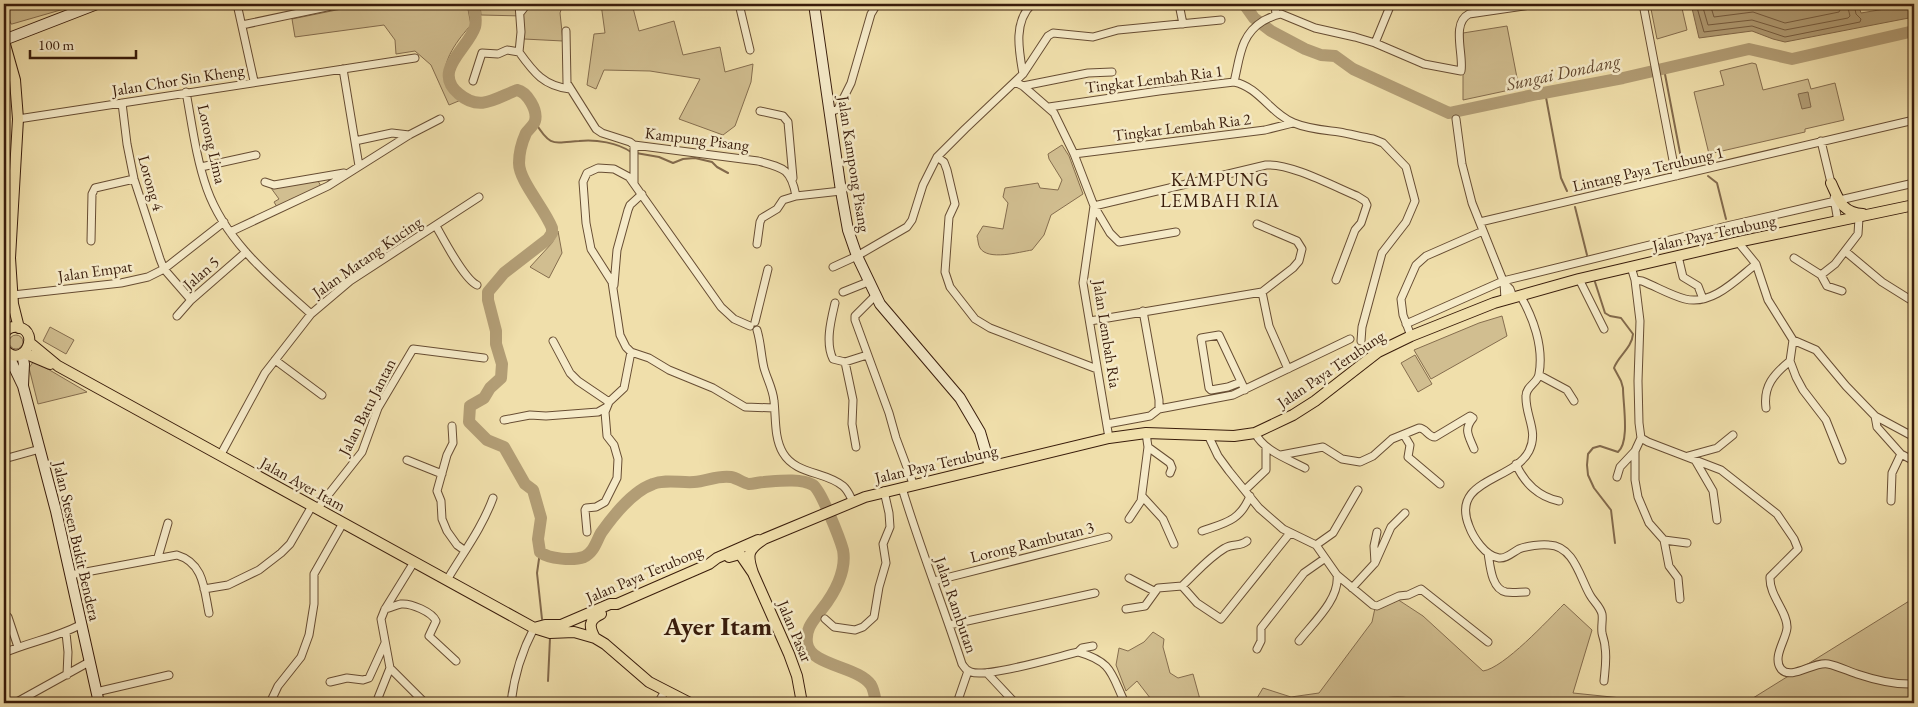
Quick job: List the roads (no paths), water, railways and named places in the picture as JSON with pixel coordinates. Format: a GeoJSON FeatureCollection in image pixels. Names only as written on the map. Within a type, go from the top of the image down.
{"type":"FeatureCollection","features":[{"type":"Feature","properties":{"kind":"main road"},"geometry":{"type":"LineString","coordinates":[[8,331],[13,299],[10,235],[18,119],[14,80],[4,40],[98,4]]}},
{"type":"Feature","properties":{"kind":"main road","name":"Jalan Kampong Pisang"},"geometry":{"type":"LineString","coordinates":[[814,4],[841,191],[848,230],[856,256],[875,296],[891,318],[960,398],[980,432],[990,466]]}},
{"type":"Feature","properties":{"kind":"main road"},"geometry":{"type":"LineString","coordinates":[[1831,183],[1837,202],[1846,209],[1854,214],[1874,214]]}},
{"type":"Feature","properties":{"kind":"main road","name":"Jalan Paya Terubung"},"geometry":{"type":"LineString","coordinates":[[764,539],[837,508],[884,492],[1109,438],[1146,433],[1234,436],[1255,433],[1293,415],[1332,389],[1378,352],[1411,336],[1512,297],[1579,279],[1738,242],[1914,205]]}},
{"type":"Feature","properties":{"kind":"main road","name":"Jalan Ayer Itam"},"geometry":{"type":"LineString","coordinates":[[8,331],[25,332],[29,342],[58,366]]}},
{"type":"Feature","properties":{"kind":"main road"},"geometry":{"type":"LineString","coordinates":[[7,352],[23,353],[29,342]]}},
{"type":"Feature","properties":{"kind":"main road","name":"Jalan Stesen Bukit Bendera"},"geometry":{"type":"LineString","coordinates":[[7,352],[23,386],[40,449],[56,511],[99,703]]}},
{"type":"Feature","properties":{"kind":"main road","name":"Jalan Ayer Itam"},"geometry":{"type":"LineString","coordinates":[[23,353],[58,366],[534,628],[550,633],[582,633],[595,638]]}},
{"type":"Feature","properties":{"kind":"main road","name":"Jalan Stesen Bukit Bendera"},"geometry":{"type":"LineString","coordinates":[[23,353],[23,386]]}},
{"type":"Feature","properties":{"kind":"main road","name":"Jalan Paya Terubong"},"geometry":{"type":"LineString","coordinates":[[534,628],[561,624],[610,604],[617,604],[708,564],[732,551],[757,540],[764,539]]}},
{"type":"Feature","properties":{"kind":"main road","name":"Jalan Pasar"},"geometry":{"type":"LineString","coordinates":[[764,539],[751,549],[749,557],[753,573],[797,676],[802,703]]}},
{"type":"Feature","properties":{"kind":"main road","name":"Jalan Pasar"},"geometry":{"type":"LineString","coordinates":[[708,564],[740,554],[753,573]]}},
{"type":"Feature","properties":{"kind":"main road"},"geometry":{"type":"LineString","coordinates":[[617,604],[612,609],[592,619],[590,629],[595,638],[605,644],[649,682],[690,703]]}},
{"type":"Feature","properties":{"kind":"street"},"geometry":{"type":"LineString","coordinates":[[237,4],[254,82]]}},
{"type":"Feature","properties":{"kind":"street"},"geometry":{"type":"LineString","coordinates":[[242,25],[341,4]]}},
{"type":"Feature","properties":{"kind":"street"},"geometry":{"type":"LineString","coordinates":[[518,52],[521,32],[519,4]]}},
{"type":"Feature","properties":{"kind":"street"},"geometry":{"type":"LineString","coordinates":[[520,13],[528,4]]}},
{"type":"Feature","properties":{"kind":"street"},"geometry":{"type":"LineString","coordinates":[[739,4],[750,50]]}},
{"type":"Feature","properties":{"kind":"street"},"geometry":{"type":"LineString","coordinates":[[830,112],[838,109],[851,83],[871,14],[877,4]]}},
{"type":"Feature","properties":{"kind":"street"},"geometry":{"type":"LineString","coordinates":[[1023,74],[1018,49],[1020,20],[1032,4]]}},
{"type":"Feature","properties":{"kind":"street"},"geometry":{"type":"LineString","coordinates":[[1179,4],[1183,24]]}},
{"type":"Feature","properties":{"kind":"street"},"geometry":{"type":"LineString","coordinates":[[1275,4],[1276,15]]}},
{"type":"Feature","properties":{"kind":"street"},"geometry":{"type":"LineString","coordinates":[[1375,44],[1390,4]]}},
{"type":"Feature","properties":{"kind":"street"},"geometry":{"type":"LineString","coordinates":[[1234,82],[1246,35],[1255,26],[1276,15],[1281,14],[1315,28],[1355,37],[1424,64],[1461,71],[1461,19],[1468,14],[1538,4]]}},
{"type":"Feature","properties":{"kind":"street"},"geometry":{"type":"LineString","coordinates":[[1642,4],[1676,176]]}},
{"type":"Feature","properties":{"kind":"street"},"geometry":{"type":"LineString","coordinates":[[833,267],[907,227],[912,220],[924,185],[937,157],[1016,82],[1048,36],[1053,33],[1093,37],[1118,30],[1221,20]]}},
{"type":"Feature","properties":{"kind":"street","name":"Kampung Pisang"},"geometry":{"type":"LineString","coordinates":[[566,31],[566,78],[570,89],[596,129],[602,133],[630,142],[635,151],[758,161],[782,168],[793,179]]}},
{"type":"Feature","properties":{"kind":"street"},"geometry":{"type":"LineString","coordinates":[[473,81],[482,53],[498,54],[507,50],[518,52],[547,84],[570,89]]}},
{"type":"Feature","properties":{"kind":"street","name":"Jalan Chor Sin Kheng"},"geometry":{"type":"LineString","coordinates":[[18,119],[415,58]]}},
{"type":"Feature","properties":{"kind":"street"},"geometry":{"type":"LineString","coordinates":[[343,69],[359,166]]}},
{"type":"Feature","properties":{"kind":"street"},"geometry":{"type":"LineString","coordinates":[[1024,86],[1088,73],[1112,72]]}},
{"type":"Feature","properties":{"kind":"street","name":"Jalan Lembah Ria"},"geometry":{"type":"LineString","coordinates":[[1016,82],[1024,86],[1049,107],[1063,130],[1074,154],[1094,206],[1083,283],[1109,438]]}},
{"type":"Feature","properties":{"kind":"street","name":"Tingkat Lembah Ria 1"},"geometry":{"type":"LineString","coordinates":[[1049,107],[1234,82],[1244,85],[1280,115],[1293,123],[1308,128],[1373,139],[1383,143],[1402,161],[1410,178],[1415,201],[1406,222],[1382,253],[1362,328],[1361,341]]}},
{"type":"Feature","properties":{"kind":"street","name":"Lorong Lima"},"geometry":{"type":"LineString","coordinates":[[186,92],[207,190],[224,222],[230,232],[262,270],[311,314]]}},
{"type":"Feature","properties":{"kind":"street","name":"Lorong 4"},"geometry":{"type":"LineString","coordinates":[[122,103],[134,179],[164,269]]}},
{"type":"Feature","properties":{"kind":"street"},"geometry":{"type":"LineString","coordinates":[[760,110],[782,116],[788,122],[796,196]]}},
{"type":"Feature","properties":{"kind":"street"},"geometry":{"type":"LineString","coordinates":[[230,232],[299,201],[409,135],[440,119]]}},
{"type":"Feature","properties":{"kind":"street"},"geometry":{"type":"LineString","coordinates":[[1456,119],[1462,164],[1472,203],[1503,282],[1512,297],[1530,312],[1539,347],[1539,376],[1526,393],[1527,406],[1533,428],[1531,445],[1526,456],[1473,492],[1466,502],[1465,513],[1476,540],[1488,553],[1498,558],[1502,558],[1522,548],[1549,545],[1558,547],[1567,554],[1578,568],[1590,596],[1600,609],[1602,615],[1602,633],[1605,648],[1604,681]]}},
{"type":"Feature","properties":{"kind":"street","name":"Lintang Paya Terubung 1"},"geometry":{"type":"LineString","coordinates":[[1480,222],[1914,120]]}},
{"type":"Feature","properties":{"kind":"street","name":"Tingkat Lembah Ria 2"},"geometry":{"type":"LineString","coordinates":[[1074,154],[1265,130],[1293,123]]}},
{"type":"Feature","properties":{"kind":"street"},"geometry":{"type":"LineString","coordinates":[[355,141],[392,133],[409,135]]}},
{"type":"Feature","properties":{"kind":"street"},"geometry":{"type":"LineString","coordinates":[[1822,141],[1831,183]]}},
{"type":"Feature","properties":{"kind":"street"},"geometry":{"type":"LineString","coordinates":[[634,183],[635,151]]}},
{"type":"Feature","properties":{"kind":"street"},"geometry":{"type":"LineString","coordinates":[[201,167],[256,155]]}},
{"type":"Feature","properties":{"kind":"street"},"geometry":{"type":"LineString","coordinates":[[937,157],[944,162],[955,204],[949,217],[945,272],[950,287],[975,319],[990,328],[1097,369]]}},
{"type":"Feature","properties":{"kind":"street"},"geometry":{"type":"LineString","coordinates":[[1176,232],[1119,242],[1110,233],[1094,206],[1266,165],[1291,169],[1357,196],[1365,201],[1367,205],[1368,208],[1361,223],[1355,230],[1336,280]]}},
{"type":"Feature","properties":{"kind":"street"},"geometry":{"type":"LineString","coordinates":[[774,408],[745,407],[713,388],[670,370],[649,358],[631,352],[620,335],[612,282],[591,249],[586,223],[584,179],[591,170],[605,167],[621,172],[634,183],[721,307],[734,319],[759,324],[757,330],[764,367],[771,385],[774,408],[776,433],[783,453],[790,461],[808,472],[826,476],[842,485],[854,502]]}},
{"type":"Feature","properties":{"kind":"street"},"geometry":{"type":"LineString","coordinates":[[266,182],[274,185],[350,172]]}},
{"type":"Feature","properties":{"kind":"street"},"geometry":{"type":"LineString","coordinates":[[90,241],[92,194],[95,188],[134,179]]}},
{"type":"Feature","properties":{"kind":"street"},"geometry":{"type":"LineString","coordinates":[[1406,324],[1503,282],[1731,225],[1914,183]]}},
{"type":"Feature","properties":{"kind":"street"},"geometry":{"type":"LineString","coordinates":[[757,244],[758,229],[762,218],[777,209],[783,200],[796,196],[841,191]]}},
{"type":"Feature","properties":{"kind":"street"},"geometry":{"type":"LineString","coordinates":[[614,290],[617,250],[628,210],[630,205],[642,194]]}},
{"type":"Feature","properties":{"kind":"street","name":"Jalan Matang Kucing"},"geometry":{"type":"LineString","coordinates":[[220,456],[265,373],[311,314],[350,281],[480,197]]}},
{"type":"Feature","properties":{"kind":"street"},"geometry":{"type":"LineString","coordinates":[[1837,202],[1838,222]]}},
{"type":"Feature","properties":{"kind":"street"},"geometry":{"type":"LineString","coordinates":[[1821,275],[1835,264],[1858,234],[1859,218]]}},
{"type":"Feature","properties":{"kind":"street","name":"Jalan Empat"},"geometry":{"type":"LineString","coordinates":[[13,299],[121,284],[148,277],[164,269],[224,222]]}},
{"type":"Feature","properties":{"kind":"street"},"geometry":{"type":"LineString","coordinates":[[1090,321],[1262,292],[1293,268],[1299,261],[1302,249],[1297,241],[1257,224]]}},
{"type":"Feature","properties":{"kind":"street"},"geometry":{"type":"LineString","coordinates":[[436,226],[461,267],[472,283],[477,286]]}},
{"type":"Feature","properties":{"kind":"street"},"geometry":{"type":"LineString","coordinates":[[1411,336],[1406,324],[1401,299],[1419,261],[1426,256],[1483,231]]}},
{"type":"Feature","properties":{"kind":"street"},"geometry":{"type":"LineString","coordinates":[[1738,242],[1756,264],[1770,305],[1793,340],[1816,350],[1842,382],[1875,416],[1914,437]]}},
{"type":"Feature","properties":{"kind":"street"},"geometry":{"type":"LineString","coordinates":[[1845,251],[1882,282],[1914,302]]}},
{"type":"Feature","properties":{"kind":"street","name":"Jalan 5"},"geometry":{"type":"LineString","coordinates":[[177,316],[190,300],[246,252]]}},
{"type":"Feature","properties":{"kind":"street"},"geometry":{"type":"LineString","coordinates":[[1678,256],[1683,277],[1698,286],[1703,299]]}},
{"type":"Feature","properties":{"kind":"street"},"geometry":{"type":"LineString","coordinates":[[1794,258],[1821,275],[1827,286],[1842,291]]}},
{"type":"Feature","properties":{"kind":"street"},"geometry":{"type":"LineString","coordinates":[[1635,280],[1694,301],[1724,290],[1756,264]]}},
{"type":"Feature","properties":{"kind":"street"},"geometry":{"type":"LineString","coordinates":[[1617,477],[1621,465],[1635,452],[1642,438],[1639,423],[1638,381],[1640,321],[1635,280],[1631,267]]}},
{"type":"Feature","properties":{"kind":"street"},"geometry":{"type":"LineString","coordinates":[[164,269],[190,300]]}},
{"type":"Feature","properties":{"kind":"street"},"geometry":{"type":"LineString","coordinates":[[752,324],[768,269]]}},
{"type":"Feature","properties":{"kind":"street"},"geometry":{"type":"LineString","coordinates":[[1579,279],[1604,328]]}},
{"type":"Feature","properties":{"kind":"street"},"geometry":{"type":"LineString","coordinates":[[843,292],[868,282]]}},
{"type":"Feature","properties":{"kind":"street"},"geometry":{"type":"LineString","coordinates":[[1262,292],[1270,326],[1288,368]]}},
{"type":"Feature","properties":{"kind":"street"},"geometry":{"type":"LineString","coordinates":[[875,296],[856,316],[855,320],[914,486]]}},
{"type":"Feature","properties":{"kind":"street"},"geometry":{"type":"LineString","coordinates":[[835,303],[829,337],[832,356],[836,360],[845,362],[868,355]]}},
{"type":"Feature","properties":{"kind":"street"},"geometry":{"type":"LineString","coordinates":[[1143,312],[1159,409]]}},
{"type":"Feature","properties":{"kind":"street"},"geometry":{"type":"LineString","coordinates":[[1241,382],[1228,387],[1210,390],[1201,338],[1219,335],[1245,390]]}},
{"type":"Feature","properties":{"kind":"street"},"geometry":{"type":"LineString","coordinates":[[1106,424],[1150,416],[1159,409],[1230,396],[1350,339]]}},
{"type":"Feature","properties":{"kind":"street"},"geometry":{"type":"LineString","coordinates":[[1793,340],[1790,361],[1803,390],[1826,420],[1842,460]]}},
{"type":"Feature","properties":{"kind":"street"},"geometry":{"type":"LineString","coordinates":[[553,341],[570,373],[607,405],[608,436],[614,445],[618,459],[617,478],[605,502],[596,508],[585,510],[587,532]]}},
{"type":"Feature","properties":{"kind":"street","name":"Jalan Batu Jantan"},"geometry":{"type":"LineString","coordinates":[[314,507],[362,452],[378,408],[413,349],[484,358]]}},
{"type":"Feature","properties":{"kind":"street"},"geometry":{"type":"LineString","coordinates":[[504,420],[530,415],[546,416],[598,412],[624,388],[631,352]]}},
{"type":"Feature","properties":{"kind":"street"},"geometry":{"type":"LineString","coordinates":[[275,360],[322,395]]}},
{"type":"Feature","properties":{"kind":"street"},"geometry":{"type":"LineString","coordinates":[[1766,408],[1764,396],[1770,383],[1777,372],[1790,361]]}},
{"type":"Feature","properties":{"kind":"street"},"geometry":{"type":"LineString","coordinates":[[845,362],[853,400],[852,424],[856,447]]}},
{"type":"Feature","properties":{"kind":"street"},"geometry":{"type":"LineString","coordinates":[[1539,376],[1567,390],[1574,401]]}},
{"type":"Feature","properties":{"kind":"street"},"geometry":{"type":"LineString","coordinates":[[1282,455],[1323,447],[1342,459],[1360,462],[1373,456],[1392,439],[1422,428],[1435,438],[1472,416],[1473,418],[1467,426],[1467,431],[1474,449]]}},
{"type":"Feature","properties":{"kind":"street"},"geometry":{"type":"LineString","coordinates":[[1875,416],[1877,427],[1901,454],[1914,461]]}},
{"type":"Feature","properties":{"kind":"street"},"geometry":{"type":"LineString","coordinates":[[452,426],[453,443],[447,455],[437,491],[441,500],[442,519],[447,531],[454,542],[464,550]]}},
{"type":"Feature","properties":{"kind":"street"},"geometry":{"type":"LineString","coordinates":[[1129,520],[1142,496],[1144,464],[1148,447],[1146,433]]}},
{"type":"Feature","properties":{"kind":"street"},"geometry":{"type":"LineString","coordinates":[[1255,433],[1266,447],[1305,468]]}},
{"type":"Feature","properties":{"kind":"street"},"geometry":{"type":"LineString","coordinates":[[1208,435],[1218,456],[1270,519],[1290,533],[1316,545],[1337,575],[1373,605],[1377,606],[1399,596],[1408,595],[1418,589],[1423,590],[1488,642]]}},
{"type":"Feature","properties":{"kind":"street"},"geometry":{"type":"LineString","coordinates":[[1404,435],[1410,445],[1408,458],[1440,484]]}},
{"type":"Feature","properties":{"kind":"street"},"geometry":{"type":"LineString","coordinates":[[1688,456],[1717,448],[1733,435]]}},
{"type":"Feature","properties":{"kind":"street"},"geometry":{"type":"LineString","coordinates":[[1642,438],[1721,470],[1777,514],[1797,546],[1796,553],[1770,578],[1772,588],[1787,624],[1786,635],[1778,654],[1782,670],[1793,673],[1800,672],[1812,665],[1827,663],[1891,683],[1914,684]]}},
{"type":"Feature","properties":{"kind":"street"},"geometry":{"type":"LineString","coordinates":[[1148,447],[1170,463],[1172,468],[1170,473]]}},
{"type":"Feature","properties":{"kind":"street"},"geometry":{"type":"LineString","coordinates":[[1202,530],[1231,521],[1245,509],[1247,493],[1266,470],[1266,447]]}},
{"type":"Feature","properties":{"kind":"street"},"geometry":{"type":"LineString","coordinates":[[4,459],[40,449]]}},
{"type":"Feature","properties":{"kind":"street"},"geometry":{"type":"LineString","coordinates":[[1635,452],[1635,480],[1638,497],[1649,522],[1664,540],[1669,566],[1678,578],[1680,599]]}},
{"type":"Feature","properties":{"kind":"street"},"geometry":{"type":"LineString","coordinates":[[1891,501],[1892,473],[1901,454]]}},
{"type":"Feature","properties":{"kind":"street"},"geometry":{"type":"LineString","coordinates":[[407,460],[442,474]]}},
{"type":"Feature","properties":{"kind":"street"},"geometry":{"type":"LineString","coordinates":[[1695,460],[1713,492],[1718,520]]}},
{"type":"Feature","properties":{"kind":"street"},"geometry":{"type":"LineString","coordinates":[[1516,464],[1523,478],[1539,493],[1548,499],[1559,501]]}},
{"type":"Feature","properties":{"kind":"street","name":"Jalan Rambutan"},"geometry":{"type":"LineString","coordinates":[[902,488],[916,536],[934,581],[962,664],[968,671],[987,673],[1078,652],[1082,648],[1093,646]]}},
{"type":"Feature","properties":{"kind":"street"},"geometry":{"type":"LineString","coordinates":[[1316,545],[1333,533],[1358,490]]}},
{"type":"Feature","properties":{"kind":"street"},"geometry":{"type":"LineString","coordinates":[[825,618],[834,627],[855,630],[863,627],[874,617],[879,587],[886,563],[883,544],[890,527],[884,492]]}},
{"type":"Feature","properties":{"kind":"street"},"geometry":{"type":"LineString","coordinates":[[1142,496],[1163,518],[1174,544]]}},
{"type":"Feature","properties":{"kind":"street"},"geometry":{"type":"LineString","coordinates":[[447,580],[464,550],[481,526],[493,498]]}},
{"type":"Feature","properties":{"kind":"street"},"geometry":{"type":"LineString","coordinates":[[204,589],[228,585],[259,570],[290,544],[314,507]]}},
{"type":"Feature","properties":{"kind":"street"},"geometry":{"type":"LineString","coordinates":[[1352,588],[1375,563],[1380,554],[1384,539],[1391,527],[1405,513]]}},
{"type":"Feature","properties":{"kind":"street"},"geometry":{"type":"LineString","coordinates":[[158,557],[168,523]]}},
{"type":"Feature","properties":{"kind":"street"},"geometry":{"type":"LineString","coordinates":[[270,703],[278,686],[301,657],[309,635],[314,604],[314,574],[343,523]]}},
{"type":"Feature","properties":{"kind":"street"},"geometry":{"type":"LineString","coordinates":[[1375,563],[1374,546],[1377,532]]}},
{"type":"Feature","properties":{"kind":"street"},"geometry":{"type":"LineString","coordinates":[[1182,586],[1197,603],[1221,619],[1290,533]]}},
{"type":"Feature","properties":{"kind":"street","name":"Lorong Rambutan 3"},"geometry":{"type":"LineString","coordinates":[[934,581],[1108,536]]}},
{"type":"Feature","properties":{"kind":"street"},"geometry":{"type":"LineString","coordinates":[[1664,540],[1687,543]]}},
{"type":"Feature","properties":{"kind":"street"},"geometry":{"type":"LineString","coordinates":[[1126,609],[1145,606],[1154,591],[1161,587],[1170,589],[1182,586],[1208,560],[1226,548],[1233,545],[1240,546],[1247,541]]}},
{"type":"Feature","properties":{"kind":"street"},"geometry":{"type":"LineString","coordinates":[[1488,553],[1493,578],[1498,587],[1506,592],[1526,592]]}},
{"type":"Feature","properties":{"kind":"street"},"geometry":{"type":"LineString","coordinates":[[70,575],[158,557],[178,555],[187,558],[195,564],[200,574],[209,613]]}},
{"type":"Feature","properties":{"kind":"street"},"geometry":{"type":"LineString","coordinates":[[1257,648],[1261,641],[1261,628],[1304,573],[1324,559]]}},
{"type":"Feature","properties":{"kind":"street"},"geometry":{"type":"LineString","coordinates":[[376,703],[390,668],[381,619],[385,609],[414,562]]}},
{"type":"Feature","properties":{"kind":"street"},"geometry":{"type":"LineString","coordinates":[[1299,641],[1335,595],[1338,582],[1337,575]]}},
{"type":"Feature","properties":{"kind":"street"},"geometry":{"type":"LineString","coordinates":[[1129,578],[1154,591]]}},
{"type":"Feature","properties":{"kind":"street"},"geometry":{"type":"LineString","coordinates":[[949,625],[1095,593]]}},
{"type":"Feature","properties":{"kind":"street"},"geometry":{"type":"LineString","coordinates":[[385,609],[408,605],[416,607],[434,617],[436,621],[429,636],[456,661]]}},
{"type":"Feature","properties":{"kind":"street"},"geometry":{"type":"LineString","coordinates":[[8,617],[18,647]]}},
{"type":"Feature","properties":{"kind":"street"},"geometry":{"type":"LineString","coordinates":[[4,653],[66,633],[80,625]]}},
{"type":"Feature","properties":{"kind":"street"},"geometry":{"type":"LineString","coordinates":[[511,703],[516,670],[524,647],[534,628]]}},
{"type":"Feature","properties":{"kind":"street"},"geometry":{"type":"LineString","coordinates":[[66,633],[68,652],[67,675]]}},
{"type":"Feature","properties":{"kind":"street"},"geometry":{"type":"LineString","coordinates":[[330,682],[347,678],[363,680],[369,678],[385,642]]}},
{"type":"Feature","properties":{"kind":"street"},"geometry":{"type":"LineString","coordinates":[[1078,652],[1101,660],[1115,679],[1125,703]]}},
{"type":"Feature","properties":{"kind":"street"},"geometry":{"type":"LineString","coordinates":[[15,703],[89,662]]}},
{"type":"Feature","properties":{"kind":"street"},"geometry":{"type":"LineString","coordinates":[[390,668],[425,703]]}},
{"type":"Feature","properties":{"kind":"street"},"geometry":{"type":"LineString","coordinates":[[957,703],[968,671]]}},
{"type":"Feature","properties":{"kind":"street"},"geometry":{"type":"LineString","coordinates":[[987,673],[1015,703]]}},
{"type":"Feature","properties":{"kind":"street"},"geometry":{"type":"LineString","coordinates":[[96,692],[169,674]]}},
{"type":"Feature","properties":{"kind":"street"},"geometry":{"type":"LineString","coordinates":[[658,703],[664,691]]}},
{"type":"Feature","properties":{"kind":"water"},"geometry":{"type":"Polygon","coordinates":[[[1691,4],[1858,4],[1861,13],[1914,4],[1914,17],[1785,42],[1752,31],[1699,38],[1691,4]]]}},
{"type":"Feature","properties":{"kind":"water"},"geometry":{"type":"Polygon","coordinates":[[[1808,92],[1811,107],[1802,109],[1798,94],[1808,92]]]}},
{"type":"Feature","properties":{"kind":"waterway"},"geometry":{"type":"LineString","coordinates":[[473,4],[476,18],[475,27],[450,68],[449,77],[451,85],[459,94],[474,102],[488,102],[517,90],[521,91],[531,102],[535,112],[535,121],[526,133],[522,144],[519,159],[520,170],[549,220],[552,233],[548,239],[504,273],[488,292],[488,300],[496,331],[496,344],[502,364],[501,378],[490,388],[484,398],[470,406],[469,422],[487,440],[504,447],[525,484],[533,490],[541,518],[538,539],[540,552],[561,559],[584,557],[592,550],[601,533],[624,505],[638,492],[658,483],[668,481],[694,482],[726,477],[749,484],[789,480],[802,481],[813,485],[821,496],[830,515],[843,550],[844,558],[839,582],[811,624],[807,633],[807,643],[810,651],[816,657],[865,679],[872,687],[876,703]]}},
{"type":"Feature","properties":{"kind":"waterway","name":"Sungai Dondang"},"geometry":{"type":"LineString","coordinates":[[1244,4],[1254,18],[1271,31],[1305,49],[1321,55],[1335,56],[1353,69],[1449,113],[1623,78],[1749,49],[1792,59],[1914,31]]}},
{"type":"Feature","properties":{"kind":"waterway"},"geometry":{"type":"LineString","coordinates":[[1664,69],[1681,158],[1689,164]]}},
{"type":"Feature","properties":{"kind":"waterway"},"geometry":{"type":"LineString","coordinates":[[1545,92],[1561,178],[1567,191]]}},
{"type":"Feature","properties":{"kind":"waterway"},"geometry":{"type":"LineString","coordinates":[[535,122],[545,136],[553,142],[599,141],[620,146],[631,152]]}},
{"type":"Feature","properties":{"kind":"waterway"},"geometry":{"type":"LineString","coordinates":[[636,153],[659,157],[673,163],[683,159],[695,158],[712,162],[728,173]]}},
{"type":"Feature","properties":{"kind":"waterway"},"geometry":{"type":"LineString","coordinates":[[1708,176],[1717,183],[1726,219]]}},
{"type":"Feature","properties":{"kind":"waterway"},"geometry":{"type":"LineString","coordinates":[[1575,207],[1587,255]]}},
{"type":"Feature","properties":{"kind":"waterway"},"geometry":{"type":"LineString","coordinates":[[1595,282],[1605,313],[1621,318],[1633,334],[1628,348],[1614,368],[1623,388],[1625,432],[1622,447],[1618,452],[1600,446],[1593,448],[1588,454],[1587,465],[1588,475],[1594,488],[1611,510],[1615,543]]}},
{"type":"Feature","properties":{"kind":"waterway"},"geometry":{"type":"LineString","coordinates":[[540,552],[537,573],[542,619]]}},
{"type":"Feature","properties":{"kind":"waterway"},"geometry":{"type":"LineString","coordinates":[[548,681],[550,638]]}},
{"type":"Feature","properties":{"kind":"district","name":"KAMPUNG LEMBAH RIA"},"geometry":{"type":"Point","coordinates":[1220,189]}},
{"type":"Feature","properties":{"kind":"district","name":"Ayer Itam"},"geometry":{"type":"Point","coordinates":[718,626]}}]}
